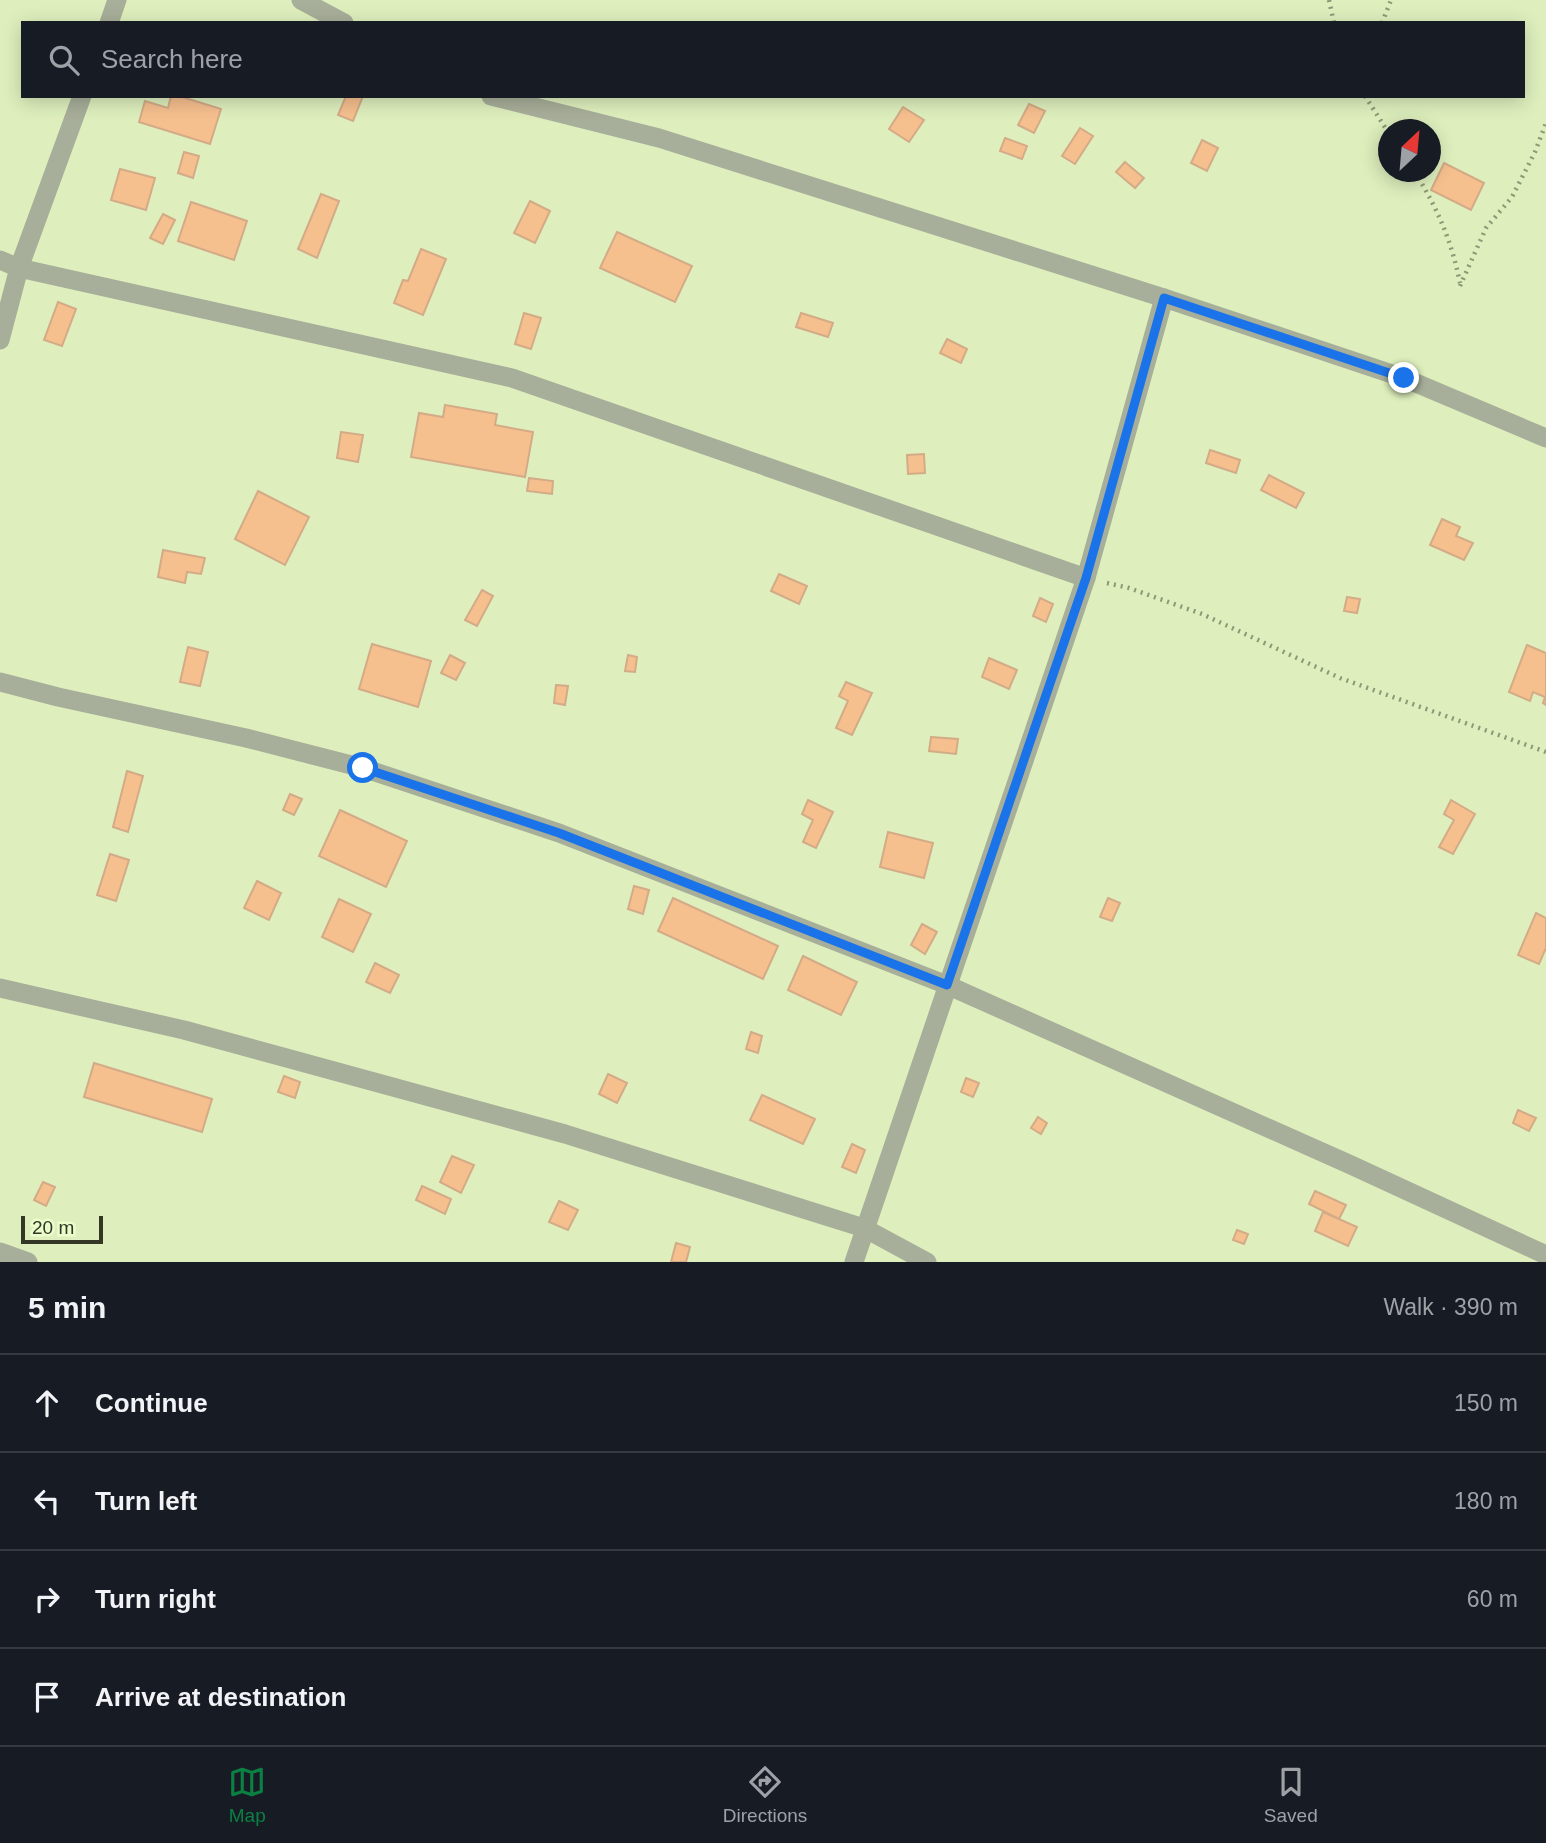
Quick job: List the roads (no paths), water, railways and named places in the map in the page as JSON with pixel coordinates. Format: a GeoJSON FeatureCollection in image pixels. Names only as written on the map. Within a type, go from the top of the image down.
{"type":"FeatureCollection","features":[{"type":"Feature","properties":{"kind":"street"},"geometry":{"type":"LineString","coordinates":[[110,21],[117,0]]}},
{"type":"Feature","properties":{"kind":"street"},"geometry":{"type":"LineString","coordinates":[[302,0],[340,21]]}},
{"type":"Feature","properties":{"kind":"street"},"geometry":{"type":"LineString","coordinates":[[0,340],[19,268],[81,98]]}},
{"type":"Feature","properties":{"kind":"street"},"geometry":{"type":"LineString","coordinates":[[499,98],[659,138],[1164,298],[1404,378],[1546,438]]}},
{"type":"Feature","properties":{"kind":"street"},"geometry":{"type":"LineString","coordinates":[[0,260],[19,268],[512,378],[1086,578]]}},
{"type":"Feature","properties":{"kind":"street"},"geometry":{"type":"LineString","coordinates":[[854,1262],[1086,578],[1164,298]]}},
{"type":"Feature","properties":{"kind":"street"},"geometry":{"type":"LineString","coordinates":[[0,682],[58,698],[246,738],[363,768],[559,833],[947,985],[1546,1255]]}},
{"type":"Feature","properties":{"kind":"street"},"geometry":{"type":"LineString","coordinates":[[0,988],[184,1030],[565,1134],[864,1228],[927,1262]]}},
{"type":"Feature","properties":{"kind":"street"},"geometry":{"type":"LineString","coordinates":[[0,1252],[28,1262]]}}]}
